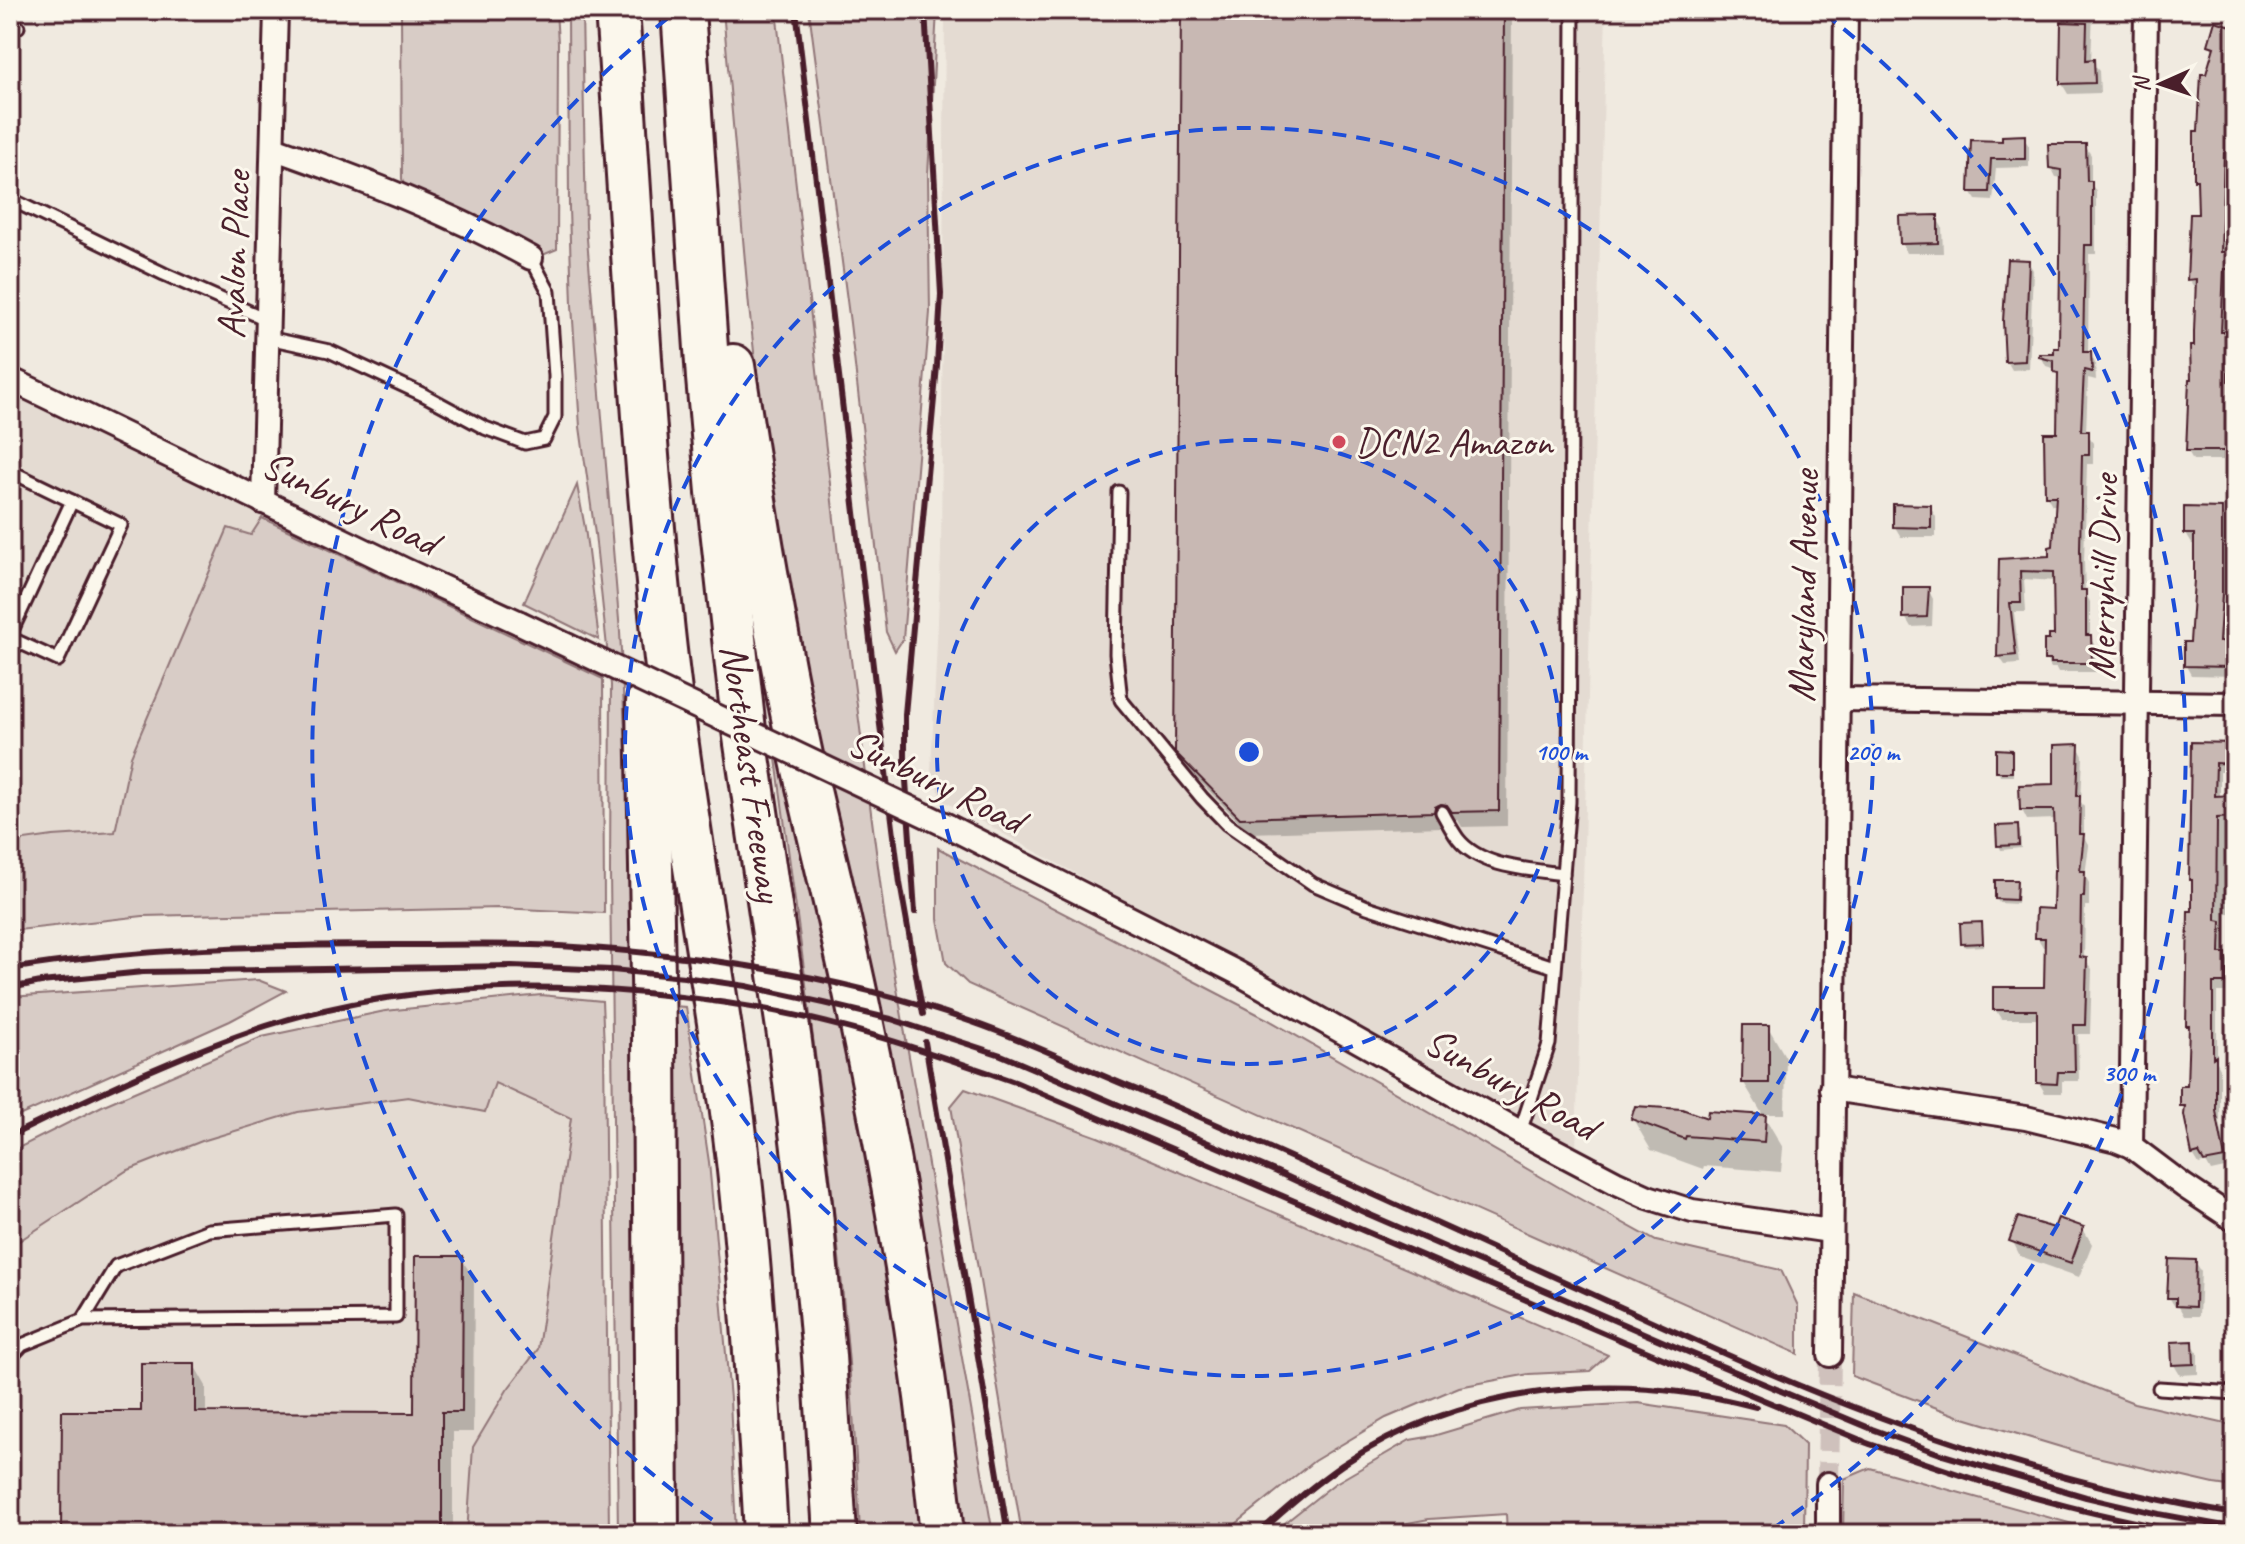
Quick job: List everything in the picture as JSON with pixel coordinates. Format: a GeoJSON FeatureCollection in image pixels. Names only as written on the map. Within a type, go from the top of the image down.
{"type":"FeatureCollection","features":[{"type":"Feature","properties":{"kind":"highway","name":"Northeast Freeway"},"geometry":{"type":"LineString","coordinates":[[617,10],[641,377],[663,634],[743,1208],[757,1369],[766,1534]]}},
{"type":"Feature","properties":{"kind":"highway","name":"Northeast Freeway"},"geometry":{"type":"LineString","coordinates":[[683,10],[717,478],[742,715],[811,1213],[835,1534]]}},
{"type":"Feature","properties":{"kind":"highway"},"geometry":{"type":"LineString","coordinates":[[625,113],[626,314],[651,753],[657,1534]]}},
{"type":"Feature","properties":{"kind":"highway"},"geometry":{"type":"LineString","coordinates":[[699,256],[722,301],[769,591],[884,1133],[919,1353],[942,1534]]}},
{"type":"Feature","properties":{"kind":"street","name":"Avalon Place"},"geometry":{"type":"LineString","coordinates":[[263,502],[276,10]]}},
{"type":"Feature","properties":{"kind":"street","name":"Maryland Avenue"},"geometry":{"type":"LineString","coordinates":[[1830,1355],[1846,10]]}},
{"type":"Feature","properties":{"kind":"street","name":"Merryhill Drive"},"geometry":{"type":"LineString","coordinates":[[2131,1146],[2146,10]]}},
{"type":"Feature","properties":{"kind":"street"},"geometry":{"type":"LineString","coordinates":[[273,148],[347,173],[488,234],[531,258]]}},
{"type":"Feature","properties":{"kind":"street","name":"Sunbury Road"},"geometry":{"type":"LineString","coordinates":[[10,379],[948,826],[1236,972],[1615,1182],[1678,1207],[1730,1218],[1830,1231]]}},
{"type":"Feature","properties":{"kind":"street"},"geometry":{"type":"LineString","coordinates":[[1838,699],[2235,704]]}},
{"type":"Feature","properties":{"kind":"street"},"geometry":{"type":"LineString","coordinates":[[1832,1089],[2026,1118],[2082,1130],[2131,1146],[2235,1220]]}},
{"type":"Feature","properties":{"kind":"street"},"geometry":{"type":"LineString","coordinates":[[1828,1484],[1828,1534]]}},
{"type":"Feature","properties":{"kind":"lane"},"geometry":{"type":"LineString","coordinates":[[1520,1132],[1549,1044],[1569,802],[1573,10]]}},
{"type":"Feature","properties":{"kind":"lane"},"geometry":{"type":"LineString","coordinates":[[10,199],[268,329],[329,351],[424,395],[485,428],[525,443],[544,439],[555,417],[549,292],[531,258]]}},
{"type":"Feature","properties":{"kind":"lane"},"geometry":{"type":"LineString","coordinates":[[10,471],[72,501],[121,525],[58,660],[10,637],[72,501]]}},
{"type":"Feature","properties":{"kind":"lane"},"geometry":{"type":"LineString","coordinates":[[1119,492],[1116,654],[1121,700],[1202,798],[1227,824],[1313,884],[1367,907],[1554,967]]}},
{"type":"Feature","properties":{"kind":"lane"},"geometry":{"type":"LineString","coordinates":[[1442,812],[1459,841],[1480,856],[1510,866],[1563,874]]}},
{"type":"Feature","properties":{"kind":"lane"},"geometry":{"type":"LineString","coordinates":[[10,1358],[22,1345],[83,1320],[396,1317],[396,1215],[209,1230],[116,1266],[83,1320]]}},
{"type":"Feature","properties":{"kind":"lane"},"geometry":{"type":"LineString","coordinates":[[2159,1388],[2235,1393]]}},
{"type":"Feature","properties":{"kind":"shaded area"},"geometry":{"type":"Polygon","coordinates":[[[401,10],[556,10],[557,249],[538,257],[408,197],[402,179],[401,10]]]}},
{"type":"Feature","properties":{"kind":"shaded area"},"geometry":{"type":"Polygon","coordinates":[[[568,10],[582,10],[586,227],[620,632],[633,888],[638,1534],[618,1534],[610,872],[611,685],[580,427],[572,305],[568,10]]]}},
{"type":"Feature","properties":{"kind":"shaded area"},"geometry":{"type":"Polygon","coordinates":[[[723,10],[776,10],[843,598],[885,920],[993,1534],[957,1534],[767,467],[749,307],[723,10]]]}},
{"type":"Feature","properties":{"kind":"shaded area"},"geometry":{"type":"Polygon","coordinates":[[[809,10],[937,10],[928,175],[930,312],[903,639],[895,651],[886,632],[809,10]]]}},
{"type":"Feature","properties":{"kind":"shaded area"},"geometry":{"type":"Polygon","coordinates":[[[945,10],[1606,10],[1576,1152],[942,800],[931,770],[941,555],[945,10]]]}},
{"type":"Feature","properties":{"kind":"shaded area"},"geometry":{"type":"Polygon","coordinates":[[[10,375],[272,503],[251,535],[228,529],[131,756],[115,832],[10,842],[10,375]]]}},
{"type":"Feature","properties":{"kind":"shaded area"},"geometry":{"type":"Polygon","coordinates":[[[577,485],[585,528],[599,640],[524,603],[577,485]]]}},
{"type":"Feature","properties":{"kind":"shaded area"},"geometry":{"type":"Polygon","coordinates":[[[262,518],[603,679],[604,913],[499,908],[143,916],[10,931],[10,842],[115,832],[131,756],[228,528],[251,535],[262,518]]]}},
{"type":"Feature","properties":{"kind":"shaded area"},"geometry":{"type":"Polygon","coordinates":[[[787,749],[886,1226],[928,1534],[860,1534],[855,1436],[837,1240],[775,751],[787,749]]]}},
{"type":"Feature","properties":{"kind":"shaded area"},"geometry":{"type":"Polygon","coordinates":[[[938,848],[1267,1019],[1656,1241],[1781,1270],[1798,1306],[1798,1354],[968,984],[946,963],[938,919],[938,848]]]}},
{"type":"Feature","properties":{"kind":"shaded area"},"geometry":{"type":"Polygon","coordinates":[[[258,980],[286,991],[230,1021],[10,1120],[10,997],[258,980]]]}},
{"type":"Feature","properties":{"kind":"shaded area"},"geometry":{"type":"Polygon","coordinates":[[[541,995],[602,1001],[609,1534],[467,1534],[473,1447],[507,1390],[538,1349],[571,1118],[495,1083],[485,1112],[408,1097],[298,1112],[202,1141],[126,1171],[10,1247],[10,1152],[104,1105],[262,1037],[385,1011],[541,995]]]}},
{"type":"Feature","properties":{"kind":"shaded area"},"geometry":{"type":"Polygon","coordinates":[[[660,1005],[686,1007],[709,1162],[730,1399],[736,1534],[668,1534],[660,1005]]]}},
{"type":"Feature","properties":{"kind":"shaded area"},"geometry":{"type":"Polygon","coordinates":[[[494,1082],[571,1119],[538,1349],[507,1390],[473,1447],[467,1534],[10,1534],[10,1247],[126,1171],[202,1141],[298,1112],[408,1097],[485,1112],[494,1082]]]}},
{"type":"Feature","properties":{"kind":"shaded area"},"geometry":{"type":"Polygon","coordinates":[[[965,1089],[1098,1137],[1608,1355],[1590,1371],[1529,1374],[1459,1387],[1386,1418],[1314,1461],[1236,1524],[1228,1534],[1022,1534],[951,1106],[965,1089]]]}},
{"type":"Feature","properties":{"kind":"shaded area"},"geometry":{"type":"Polygon","coordinates":[[[1854,1292],[2134,1403],[2235,1426],[2235,1487],[2084,1454],[1961,1417],[1852,1376],[1854,1292]]]}},
{"type":"Feature","properties":{"kind":"shaded area"},"geometry":{"type":"Polygon","coordinates":[[[1638,1403],[1784,1425],[1805,1445],[1804,1534],[1507,1534],[1506,1514],[1429,1519],[1349,1534],[1271,1534],[1334,1484],[1410,1440],[1520,1410],[1638,1403]]]}},
{"type":"Feature","properties":{"kind":"shaded area"},"geometry":{"type":"Polygon","coordinates":[[[1870,1468],[2109,1534],[1843,1534],[1844,1479],[1870,1468]]]}},
{"type":"Feature","properties":{"kind":"building","name":"DCN2 Amazon"},"geometry":{"type":"Polygon","coordinates":[[[1181,10],[1504,10],[1499,811],[1452,812],[1447,805],[1441,804],[1435,807],[1434,812],[1240,818],[1175,752],[1181,10]]]}},
{"type":"Feature","properties":{"kind":"building"},"geometry":{"type":"Polygon","coordinates":[[[2215,21],[2235,27],[2235,54],[2227,80],[2235,80],[2235,153],[2224,153],[2221,252],[2232,252],[2232,269],[2224,269],[2221,332],[2228,332],[2228,381],[2235,381],[2231,451],[2186,451],[2196,279],[2187,280],[2190,214],[2198,214],[2194,131],[2198,131],[2201,74],[2206,74],[2214,47],[2208,45],[2215,21]]]}},
{"type":"Feature","properties":{"kind":"building"},"geometry":{"type":"Polygon","coordinates":[[[2061,22],[2087,23],[2086,60],[2094,59],[2095,83],[2060,84],[2061,22]]]}},
{"type":"Feature","properties":{"kind":"building"},"geometry":{"type":"Polygon","coordinates":[[[2025,135],[2025,159],[1991,159],[1989,192],[1969,192],[1971,140],[2002,141],[2002,136],[2025,135]]]}},
{"type":"Feature","properties":{"kind":"building"},"geometry":{"type":"Polygon","coordinates":[[[2048,144],[2086,144],[2087,181],[2092,181],[2092,245],[2085,245],[2083,352],[2091,352],[2092,372],[2084,370],[2081,431],[2089,431],[2089,455],[2082,455],[2080,550],[2081,590],[2086,590],[2086,635],[2091,635],[2092,663],[2051,663],[2051,660],[2044,660],[2044,640],[2054,635],[2053,572],[2020,571],[2021,603],[2010,603],[2016,655],[1997,657],[1999,559],[2049,556],[2049,547],[2053,546],[2056,496],[2045,496],[2044,433],[2057,433],[2058,373],[2054,372],[2054,361],[2039,357],[2039,354],[2054,354],[2054,348],[2059,348],[2061,170],[2049,168],[2048,144]]]}},
{"type":"Feature","properties":{"kind":"building"},"geometry":{"type":"Polygon","coordinates":[[[1938,215],[1938,243],[1900,244],[1899,216],[1938,215]]]}},
{"type":"Feature","properties":{"kind":"building"},"geometry":{"type":"Polygon","coordinates":[[[2007,259],[2029,260],[2025,361],[2005,362],[2003,321],[2007,259]]]}},
{"type":"Feature","properties":{"kind":"building"},"geometry":{"type":"Polygon","coordinates":[[[1893,504],[1931,505],[1931,528],[1893,527],[1893,504]]]}},
{"type":"Feature","properties":{"kind":"building"},"geometry":{"type":"Polygon","coordinates":[[[2184,507],[2222,508],[2219,642],[2229,642],[2229,667],[2184,666],[2184,642],[2190,642],[2194,534],[2184,534],[2184,507]]]}},
{"type":"Feature","properties":{"kind":"building"},"geometry":{"type":"Polygon","coordinates":[[[1903,587],[1929,587],[1927,617],[1903,618],[1903,587]]]}},
{"type":"Feature","properties":{"kind":"building"},"geometry":{"type":"Polygon","coordinates":[[[2191,742],[2235,743],[2235,764],[2216,763],[2215,796],[2235,795],[2235,817],[2217,818],[2216,920],[2221,921],[2220,953],[2226,953],[2226,983],[2213,983],[2213,1058],[2216,1056],[2216,1111],[2225,1158],[2204,1162],[2199,1153],[2192,1155],[2185,1106],[2180,1106],[2180,1086],[2187,1086],[2189,1026],[2186,1026],[2188,911],[2192,911],[2192,880],[2189,880],[2191,742]]]}},
{"type":"Feature","properties":{"kind":"building"},"geometry":{"type":"Polygon","coordinates":[[[2079,744],[2079,834],[2084,834],[2080,871],[2085,871],[2084,897],[2081,897],[2080,957],[2087,958],[2085,1025],[2074,1025],[2075,1072],[2058,1072],[2057,1084],[2037,1083],[2037,1010],[1993,1010],[1993,987],[2044,987],[2045,938],[2035,938],[2036,908],[2053,909],[2056,870],[2054,810],[2020,810],[2019,785],[2054,784],[2054,745],[2079,744]]]}},
{"type":"Feature","properties":{"kind":"building"},"geometry":{"type":"Polygon","coordinates":[[[1996,749],[2012,750],[2012,772],[1996,772],[1996,749]]]}},
{"type":"Feature","properties":{"kind":"building"},"geometry":{"type":"Polygon","coordinates":[[[2018,825],[2019,845],[1997,846],[1996,826],[2018,825]]]}},
{"type":"Feature","properties":{"kind":"building"},"geometry":{"type":"Polygon","coordinates":[[[1995,880],[2017,880],[2016,900],[1995,899],[1995,880]]]}},
{"type":"Feature","properties":{"kind":"building"},"geometry":{"type":"Polygon","coordinates":[[[1982,922],[1983,943],[1961,944],[1960,923],[1982,922]]]}},
{"type":"Feature","properties":{"kind":"building"},"geometry":{"type":"Polygon","coordinates":[[[1743,1025],[1769,1025],[1769,1083],[1742,1083],[1743,1025]]]}},
{"type":"Feature","properties":{"kind":"building"},"geometry":{"type":"Polygon","coordinates":[[[1635,1106],[1682,1109],[1707,1118],[1708,1111],[1766,1115],[1764,1142],[1686,1136],[1685,1139],[1631,1119],[1635,1106]]]}},
{"type":"Feature","properties":{"kind":"building"},"geometry":{"type":"Polygon","coordinates":[[[2018,1217],[2054,1228],[2058,1218],[2084,1227],[2071,1263],[2009,1241],[2018,1217]]]}},
{"type":"Feature","properties":{"kind":"building"},"geometry":{"type":"Polygon","coordinates":[[[415,1256],[463,1256],[462,1412],[442,1412],[442,1534],[61,1534],[62,1411],[141,1411],[141,1363],[195,1363],[195,1412],[414,1413],[415,1256]]]}},
{"type":"Feature","properties":{"kind":"building"},"geometry":{"type":"Polygon","coordinates":[[[2169,1259],[2196,1260],[2195,1307],[2176,1306],[2176,1298],[2167,1298],[2169,1259]]]}},
{"type":"Feature","properties":{"kind":"building"},"geometry":{"type":"Polygon","coordinates":[[[2193,1341],[2194,1364],[2172,1365],[2171,1342],[2193,1341]]]}},
{"type":"Feature","properties":{"kind":"tunnel"},"geometry":{"type":"LineString","coordinates":[[1828,1484],[1830,1355]]}},
{"type":"Feature","properties":{"kind":"railway"},"geometry":{"type":"LineString","coordinates":[[796,10],[879,717],[900,883],[923,1014]]}},
{"type":"Feature","properties":{"kind":"railway"},"geometry":{"type":"LineString","coordinates":[[915,912],[905,766],[905,714],[941,294],[925,10]]}},
{"type":"Feature","properties":{"kind":"railway"},"geometry":{"type":"LineString","coordinates":[[10,969],[106,956],[202,949],[539,945],[716,961],[871,991],[972,1022],[1034,1046],[1253,1140],[1713,1349],[1859,1409],[1937,1438],[2064,1476],[2235,1514]]}},
{"type":"Feature","properties":{"kind":"railway"},"geometry":{"type":"LineString","coordinates":[[10,988],[143,972],[512,966],[684,977],[746,986],[891,1019],[1001,1055],[1872,1429],[1943,1455],[2086,1497],[2235,1528]]}},
{"type":"Feature","properties":{"kind":"railway"},"geometry":{"type":"LineString","coordinates":[[10,1136],[136,1077],[233,1037],[326,1009],[387,998],[449,991],[573,988],[635,992],[758,1008],[856,1030],[1015,1082],[1863,1441]]}},
{"type":"Feature","properties":{"kind":"railway"},"geometry":{"type":"LineString","coordinates":[[925,1042],[1008,1534]]}},
{"type":"Feature","properties":{"kind":"railway"},"geometry":{"type":"LineString","coordinates":[[1258,1534],[1331,1473],[1389,1438],[1438,1417],[1490,1401],[1542,1392],[1596,1388],[1650,1389],[1756,1407]]}},
{"type":"Feature","properties":{"kind":"railway"},"geometry":{"type":"LineString","coordinates":[[1855,1439],[2030,1496],[2195,1534]]}},
{"type":"Feature","properties":{"kind":"place","name":"DCN2 Amazon"},"geometry":{"type":"Point","coordinates":[1339,442]}}]}
